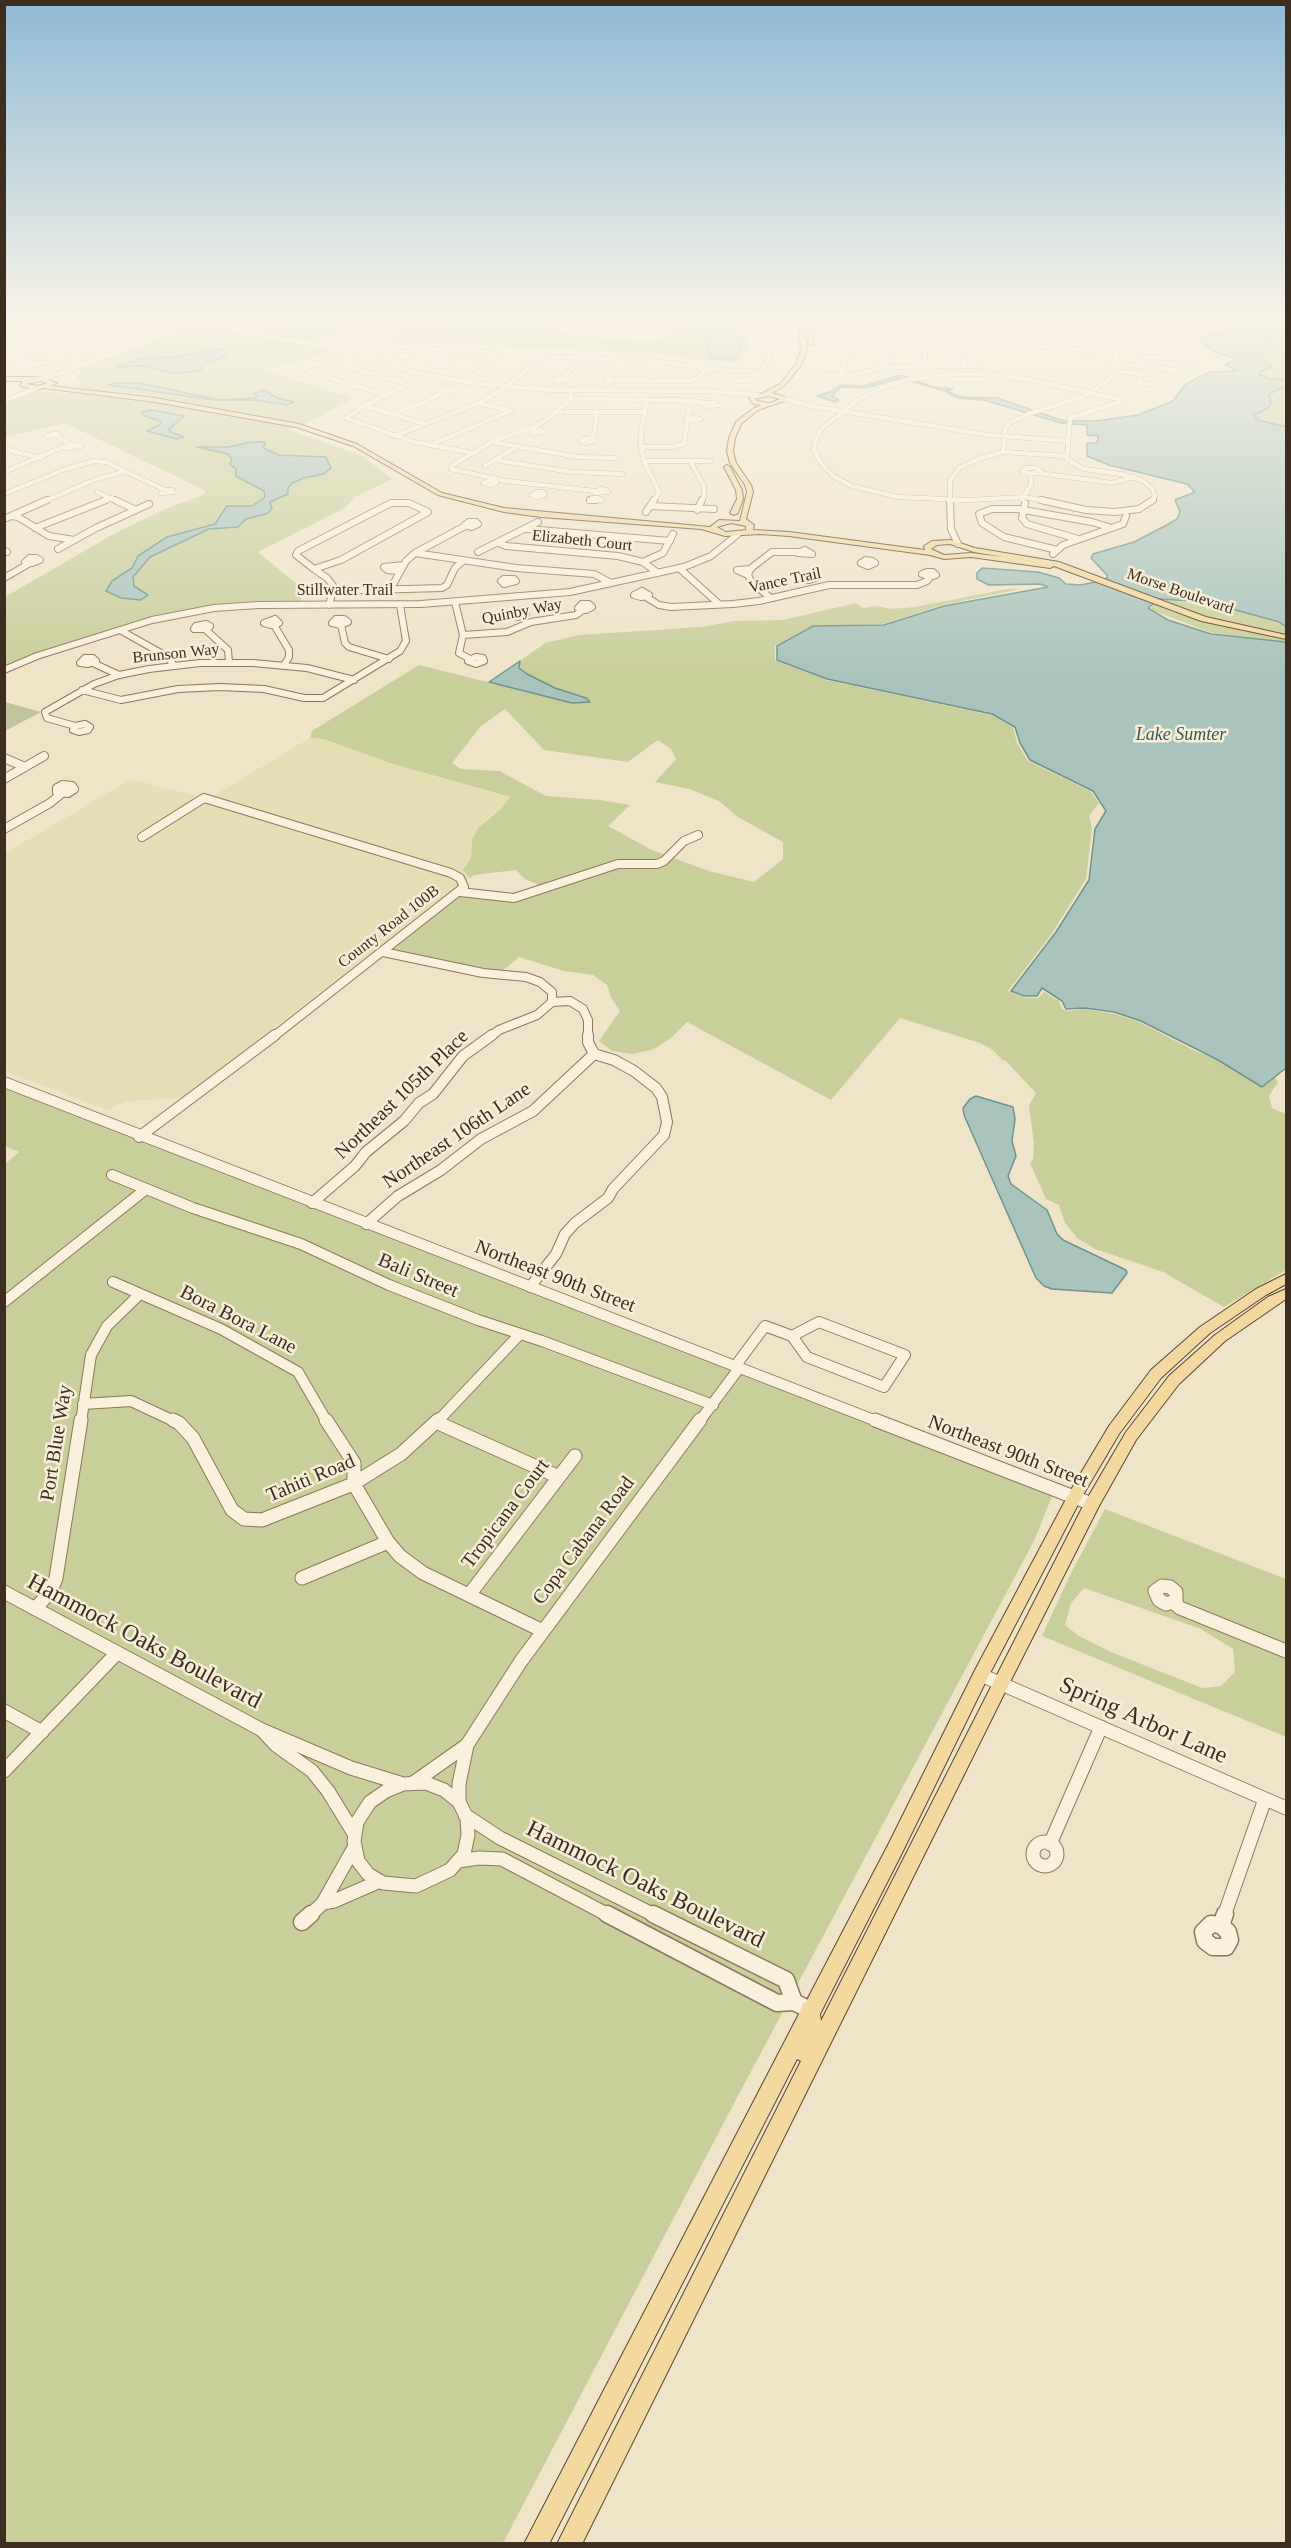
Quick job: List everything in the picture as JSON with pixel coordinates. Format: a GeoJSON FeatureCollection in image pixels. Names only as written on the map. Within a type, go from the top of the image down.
{"type":"FeatureCollection","features":[{"type":"Feature","properties":{"kind":"main road"},"geometry":{"type":"LineString","coordinates":[[332,437],[355,445],[440,494],[504,510],[701,527],[717,532]]}},
{"type":"Feature","properties":{"kind":"main road"},"geometry":{"type":"LineString","coordinates":[[347,437],[386,454],[420,478],[440,488],[488,502],[551,513],[703,524],[722,522],[748,524],[930,549],[944,557],[965,552],[958,544],[939,543],[930,549]]}},
{"type":"Feature","properties":{"kind":"main road"},"geometry":{"type":"LineString","coordinates":[[733,437],[730,451],[733,463],[750,492],[742,519],[748,524],[749,531],[740,534]]}},
{"type":"Feature","properties":{"kind":"main road"},"geometry":{"type":"LineString","coordinates":[[717,532],[713,526],[735,512],[740,499],[739,489],[725,464],[721,450]]}},
{"type":"Feature","properties":{"kind":"main road","name":"Morse Boulevard"},"geometry":{"type":"LineString","coordinates":[[717,532],[740,534],[770,532],[930,549]]}},
{"type":"Feature","properties":{"kind":"main road","name":"Morse Boulevard"},"geometry":{"type":"LineString","coordinates":[[843,541],[935,560],[1050,566]]}},
{"type":"Feature","properties":{"kind":"main road","name":"Morse Boulevard"},"geometry":{"type":"LineString","coordinates":[[965,552],[1066,568]]}},
{"type":"Feature","properties":{"kind":"main road","name":"Morse Boulevard"},"geometry":{"type":"LineString","coordinates":[[965,552],[1026,558],[1066,568],[1214,622],[1287,637]]}},
{"type":"Feature","properties":{"kind":"main road"},"geometry":{"type":"LineString","coordinates":[[536,2544],[802,2006],[903,1833],[981,1675],[1074,1497],[1114,1430],[1156,1374],[1205,1330],[1261,1292],[1287,1279]]}},
{"type":"Feature","properties":{"kind":"main road"},"geometry":{"type":"LineString","coordinates":[[569,2544],[1001,1683],[1092,1504],[1131,1436],[1173,1380],[1220,1338],[1273,1300],[1287,1293]]}},
{"type":"Feature","properties":{"kind":"main road"},"geometry":{"type":"LineString","coordinates":[[841,2001],[835,1993],[834,1982],[891,1873],[903,1833]]}},
{"type":"Feature","properties":{"kind":"main road"},"geometry":{"type":"LineString","coordinates":[[745,2192],[749,2171],[759,2145],[810,2045],[813,2031],[802,2006]]}},
{"type":"Feature","properties":{"kind":"street"},"geometry":{"type":"LineString","coordinates":[[5,472],[68,446],[59,437]]}},
{"type":"Feature","properties":{"kind":"street"},"geometry":{"type":"LineString","coordinates":[[398,437],[474,453]]}},
{"type":"Feature","properties":{"kind":"street"},"geometry":{"type":"LineString","coordinates":[[430,445],[449,437]]}},
{"type":"Feature","properties":{"kind":"street"},"geometry":{"type":"LineString","coordinates":[[509,437],[492,442],[451,466],[451,469],[495,480],[597,494]]}},
{"type":"Feature","properties":{"kind":"street"},"geometry":{"type":"LineString","coordinates":[[642,437],[641,447],[644,461],[658,488],[657,497],[646,512]]}},
{"type":"Feature","properties":{"kind":"street"},"geometry":{"type":"LineString","coordinates":[[641,447],[676,446],[684,444],[685,437]]}},
{"type":"Feature","properties":{"kind":"street"},"geometry":{"type":"LineString","coordinates":[[816,437],[814,442],[816,455],[833,476],[852,486],[879,494],[951,500],[1025,497],[1086,510],[1132,510],[1150,504],[1155,496],[1152,488],[1135,477],[1084,469],[1069,462],[1066,456],[1068,437]]}},
{"type":"Feature","properties":{"kind":"street"},"geometry":{"type":"LineString","coordinates":[[1002,452],[1004,437],[1068,441]]}},
{"type":"Feature","properties":{"kind":"street"},"geometry":{"type":"LineString","coordinates":[[492,442],[598,459],[616,458]]}},
{"type":"Feature","properties":{"kind":"street"},"geometry":{"type":"LineString","coordinates":[[485,466],[516,447]]}},
{"type":"Feature","properties":{"kind":"street"},"geometry":{"type":"LineString","coordinates":[[4,449],[42,458]]}},
{"type":"Feature","properties":{"kind":"street"},"geometry":{"type":"LineString","coordinates":[[958,544],[951,530],[950,481],[955,472],[970,462],[1002,452],[1066,456]]}},
{"type":"Feature","properties":{"kind":"street"},"geometry":{"type":"LineString","coordinates":[[598,459],[600,474]]}},
{"type":"Feature","properties":{"kind":"street"},"geometry":{"type":"LineString","coordinates":[[495,460],[532,467],[622,474]]}},
{"type":"Feature","properties":{"kind":"street"},"geometry":{"type":"LineString","coordinates":[[4,494],[94,461],[106,462],[165,490]]}},
{"type":"Feature","properties":{"kind":"street"},"geometry":{"type":"LineString","coordinates":[[644,461],[710,461]]}},
{"type":"Feature","properties":{"kind":"street"},"geometry":{"type":"LineString","coordinates":[[690,461],[704,486],[704,497],[697,510]]}},
{"type":"Feature","properties":{"kind":"street"},"geometry":{"type":"LineString","coordinates":[[1039,473],[1040,470],[1033,468],[1022,470],[1031,474],[1039,473],[1112,483],[1135,477]]}},
{"type":"Feature","properties":{"kind":"street"},"geometry":{"type":"LineString","coordinates":[[8,517],[96,479],[124,472]]}},
{"type":"Feature","properties":{"kind":"street"},"geometry":{"type":"LineString","coordinates":[[1031,474],[1031,485],[1025,497],[1023,509],[1024,522],[1078,539]]}},
{"type":"Feature","properties":{"kind":"street"},"geometry":{"type":"LineString","coordinates":[[541,492],[548,486]]}},
{"type":"Feature","properties":{"kind":"street"},"geometry":{"type":"LineString","coordinates":[[97,492],[136,510]]}},
{"type":"Feature","properties":{"kind":"street"},"geometry":{"type":"LineString","coordinates":[[35,528],[112,498]]}},
{"type":"Feature","properties":{"kind":"street"},"geometry":{"type":"LineString","coordinates":[[314,569],[341,560],[428,512],[408,503],[384,501],[298,551],[296,555],[314,569],[327,578],[333,591],[329,605]]}},
{"type":"Feature","properties":{"kind":"street"},"geometry":{"type":"LineString","coordinates":[[58,549],[150,504]]}},
{"type":"Feature","properties":{"kind":"street"},"geometry":{"type":"LineString","coordinates":[[651,506],[697,510],[714,509]]}},
{"type":"Feature","properties":{"kind":"street"},"geometry":{"type":"LineString","coordinates":[[1057,550],[1004,537],[984,525],[979,516],[981,512],[992,509],[1023,509],[1059,522],[1092,522],[1112,528]]}},
{"type":"Feature","properties":{"kind":"street"},"geometry":{"type":"LineString","coordinates":[[1051,556],[1063,545],[1126,522],[1125,516]]}},
{"type":"Feature","properties":{"kind":"street"},"geometry":{"type":"LineString","coordinates":[[8,517],[18,517],[49,537],[75,540]]}},
{"type":"Feature","properties":{"kind":"street"},"geometry":{"type":"LineString","coordinates":[[478,552],[527,530],[538,522]]}},
{"type":"Feature","properties":{"kind":"street"},"geometry":{"type":"LineString","coordinates":[[1048,531],[1059,522]]}},
{"type":"Feature","properties":{"kind":"street"},"geometry":{"type":"LineString","coordinates":[[390,590],[401,568],[415,553],[465,526]]}},
{"type":"Feature","properties":{"kind":"street"},"geometry":{"type":"LineString","coordinates":[[527,530],[672,537],[661,555],[643,562]]}},
{"type":"Feature","properties":{"kind":"street"},"geometry":{"type":"LineString","coordinates":[[939,543],[947,538],[951,530]]}},
{"type":"Feature","properties":{"kind":"street","name":"Stillwater Trail"},"geometry":{"type":"LineString","coordinates":[[692,564],[716,544],[720,537],[717,532]]}},
{"type":"Feature","properties":{"kind":"street","name":"Stillwater Trail"},"geometry":{"type":"LineString","coordinates":[[4,670],[37,656],[120,630],[175,615],[214,608],[259,605],[455,602],[549,594],[611,583],[692,564],[717,552],[728,540],[740,534]]}},
{"type":"Feature","properties":{"kind":"street","name":"Elizabeth Court"},"geometry":{"type":"LineString","coordinates":[[499,543],[506,546],[618,556],[643,562],[658,573]]}},
{"type":"Feature","properties":{"kind":"street"},"geometry":{"type":"LineString","coordinates":[[771,598],[752,583],[749,572],[772,552],[798,552]]}},
{"type":"Feature","properties":{"kind":"street"},"geometry":{"type":"LineString","coordinates":[[415,553],[516,568],[564,571],[563,575],[570,577],[580,572],[594,574],[611,583]]}},
{"type":"Feature","properties":{"kind":"street"},"geometry":{"type":"LineString","coordinates":[[333,591],[442,588],[447,585],[455,568],[463,561]]}},
{"type":"Feature","properties":{"kind":"street"},"geometry":{"type":"LineString","coordinates":[[4,578],[30,563]]}},
{"type":"Feature","properties":{"kind":"street"},"geometry":{"type":"LineString","coordinates":[[868,566],[870,585]]}},
{"type":"Feature","properties":{"kind":"street"},"geometry":{"type":"LineString","coordinates":[[509,578],[516,568]]}},
{"type":"Feature","properties":{"kind":"street"},"geometry":{"type":"LineString","coordinates":[[679,568],[719,604]]}},
{"type":"Feature","properties":{"kind":"street","name":"Vance Trail"},"geometry":{"type":"LineString","coordinates":[[646,597],[659,605],[671,608],[771,598],[822,586],[917,585],[925,583],[930,577]]}},
{"type":"Feature","properties":{"kind":"street"},"geometry":{"type":"LineString","coordinates":[[812,580],[822,586]]}},
{"type":"Feature","properties":{"kind":"street"},"geometry":{"type":"LineString","coordinates":[[455,602],[463,635],[459,653],[470,659]]}},
{"type":"Feature","properties":{"kind":"street"},"geometry":{"type":"LineString","coordinates":[[82,690],[124,700],[178,689],[230,687],[273,691],[304,698],[304,702],[310,705],[319,703],[321,698],[400,651],[406,641],[400,604]]}},
{"type":"Feature","properties":{"kind":"street","name":"Quinby Way"},"geometry":{"type":"LineString","coordinates":[[463,635],[507,632],[531,622],[576,615],[584,610]]}},
{"type":"Feature","properties":{"kind":"street"},"geometry":{"type":"LineString","coordinates":[[523,617],[531,622]]}},
{"type":"Feature","properties":{"kind":"street"},"geometry":{"type":"LineString","coordinates":[[274,625],[289,650],[289,657],[284,665]]}},
{"type":"Feature","properties":{"kind":"street"},"geometry":{"type":"LineString","coordinates":[[341,625],[345,643],[349,647],[389,659]]}},
{"type":"Feature","properties":{"kind":"street"},"geometry":{"type":"LineString","coordinates":[[120,630],[168,657],[174,666]]}},
{"type":"Feature","properties":{"kind":"street"},"geometry":{"type":"LineString","coordinates":[[206,630],[228,650],[231,656],[229,662]]}},
{"type":"Feature","properties":{"kind":"street","name":"Brunson Way"},"geometry":{"type":"LineString","coordinates":[[75,726],[50,719],[45,713],[49,708],[82,690],[119,675],[174,666],[229,662],[284,665],[354,680]]}},
{"type":"Feature","properties":{"kind":"street"},"geometry":{"type":"LineString","coordinates":[[93,663],[119,675]]}},
{"type":"Feature","properties":{"kind":"street"},"geometry":{"type":"LineString","coordinates":[[4,779],[44,756]]}},
{"type":"Feature","properties":{"kind":"street"},"geometry":{"type":"LineString","coordinates":[[4,758],[25,767]]}},
{"type":"Feature","properties":{"kind":"street"},"geometry":{"type":"LineString","coordinates":[[4,829],[50,803],[61,794]]}},
{"type":"Feature","properties":{"kind":"street","name":"County Road 100B"},"geometry":{"type":"LineString","coordinates":[[139,1137],[464,887],[463,882],[451,873],[204,798],[142,837]]}},
{"type":"Feature","properties":{"kind":"street"},"geometry":{"type":"LineString","coordinates":[[460,891],[514,898],[618,864],[657,864],[664,861],[684,841],[698,835]]}},
{"type":"Feature","properties":{"kind":"street"},"geometry":{"type":"LineString","coordinates":[[382,952],[483,973],[534,979],[552,992],[552,1002],[570,1001],[583,1010],[588,1020],[588,1042],[594,1054],[614,1060],[634,1071],[660,1092],[666,1107],[666,1129],[658,1142],[613,1189],[608,1198],[575,1223],[565,1234],[556,1254],[530,1287]]}},
{"type":"Feature","properties":{"kind":"street","name":"Northeast 105th Place"},"geometry":{"type":"LineString","coordinates":[[312,1203],[355,1166],[366,1152],[404,1121],[419,1103],[433,1094],[463,1056],[500,1030],[537,1015],[552,1002]]}},
{"type":"Feature","properties":{"kind":"street","name":"Northeast 106th Lane"},"geometry":{"type":"LineString","coordinates":[[366,1224],[398,1196],[441,1170],[481,1139],[533,1111],[594,1054]]}},
{"type":"Feature","properties":{"kind":"street","name":"Northeast 90th Street"},"geometry":{"type":"LineString","coordinates":[[4,1082],[139,1137],[1092,1504]]}},
{"type":"Feature","properties":{"kind":"street","name":"Bali Street"},"geometry":{"type":"LineString","coordinates":[[112,1175],[193,1208],[301,1244],[389,1285],[477,1320],[713,1405]]}},
{"type":"Feature","properties":{"kind":"street"},"geometry":{"type":"LineString","coordinates":[[4,1302],[146,1189]]}},
{"type":"Feature","properties":{"kind":"street","name":"Bora Bora Lane"},"geometry":{"type":"LineString","coordinates":[[113,1282],[221,1329],[298,1372],[329,1426],[354,1463],[354,1484],[388,1542],[415,1568],[543,1631]]}},
{"type":"Feature","properties":{"kind":"street","name":"Port Blue Way"},"geometry":{"type":"LineString","coordinates":[[35,1609],[46,1597],[56,1578],[89,1362],[98,1340],[113,1319],[140,1294]]}},
{"type":"Feature","properties":{"kind":"street"},"geometry":{"type":"LineString","coordinates":[[819,1322],[905,1355],[884,1387],[807,1357],[792,1336],[819,1322]]}},
{"type":"Feature","properties":{"kind":"street","name":"Copa Cabana Road"},"geometry":{"type":"LineString","coordinates":[[462,1809],[459,1784],[467,1745],[521,1661],[713,1405],[765,1326],[792,1336]]}},
{"type":"Feature","properties":{"kind":"street","name":"Tahiti Road"},"geometry":{"type":"LineString","coordinates":[[83,1404],[130,1401],[179,1423],[197,1444],[232,1510],[244,1519],[268,1519],[354,1484],[401,1454],[436,1422],[520,1334]]}},
{"type":"Feature","properties":{"kind":"street"},"geometry":{"type":"LineString","coordinates":[[436,1422],[559,1477]]}},
{"type":"Feature","properties":{"kind":"street","name":"Tropicana Court"},"geometry":{"type":"LineString","coordinates":[[469,1595],[575,1456]]}},
{"type":"Feature","properties":{"kind":"street"},"geometry":{"type":"LineString","coordinates":[[302,1578],[388,1542]]}},
{"type":"Feature","properties":{"kind":"street","name":"Hammock Oaks Boulevard"},"geometry":{"type":"LineString","coordinates":[[4,1592],[262,1730],[351,1768],[407,1784]]}},
{"type":"Feature","properties":{"kind":"street"},"geometry":{"type":"LineString","coordinates":[[1174,1603],[1180,1608],[1287,1651]]}},
{"type":"Feature","properties":{"kind":"street"},"geometry":{"type":"LineString","coordinates":[[4,1771],[117,1653]]}},
{"type":"Feature","properties":{"kind":"street","name":"Spring Arbor Lane"},"geometry":{"type":"LineString","coordinates":[[981,1675],[1287,1808]]}},
{"type":"Feature","properties":{"kind":"street"},"geometry":{"type":"LineString","coordinates":[[4,1711],[42,1732]]}},
{"type":"Feature","properties":{"kind":"street"},"geometry":{"type":"LineString","coordinates":[[1050,1844],[1101,1727]]}},
{"type":"Feature","properties":{"kind":"street","name":"Hammock Oaks Boulevard"},"geometry":{"type":"LineString","coordinates":[[262,1730],[277,1746],[312,1771],[328,1791],[355,1841]]}},
{"type":"Feature","properties":{"kind":"street","name":"Copa Cabana Road"},"geometry":{"type":"LineString","coordinates":[[407,1784],[467,1745]]}},
{"type":"Feature","properties":{"kind":"street"},"geometry":{"type":"LineString","coordinates":[[426,1783],[444,1790],[462,1809],[468,1835],[464,1854],[450,1870],[416,1886],[400,1886],[380,1881],[368,1874],[358,1862],[355,1841],[357,1822],[370,1802],[386,1791],[407,1784],[426,1783]]}},
{"type":"Feature","properties":{"kind":"street"},"geometry":{"type":"LineString","coordinates":[[1221,1925],[1265,1799]]}},
{"type":"Feature","properties":{"kind":"street","name":"Hammock Oaks Boulevard"},"geometry":{"type":"LineString","coordinates":[[462,1809],[500,1838],[786,1980],[802,2006]]}},
{"type":"Feature","properties":{"kind":"street"},"geometry":{"type":"LineString","coordinates":[[302,1922],[323,1903],[355,1841]]}},
{"type":"Feature","properties":{"kind":"street","name":"Hammock Oaks Boulevard"},"geometry":{"type":"LineString","coordinates":[[458,1861],[502,1858],[777,2003],[802,2006]]}},
{"type":"Feature","properties":{"kind":"street"},"geometry":{"type":"LineString","coordinates":[[323,1903],[334,1901],[380,1881]]}},
{"type":"Feature","properties":{"kind":"shaded area"},"geometry":{"type":"Polygon","coordinates":[[[310,738],[324,739],[423,773],[510,798],[501,809],[487,818],[472,839],[471,858],[464,870],[470,878],[182,1098],[127,1101],[107,1110],[5,1071],[4,854],[131,779],[208,799],[310,738]]]}},
{"type":"Feature","properties":{"kind":"green space"},"geometry":{"type":"Polygon","coordinates":[[[94,437],[309,437],[363,456],[392,479],[355,497],[346,507],[258,552],[298,585],[302,594],[300,602],[241,603],[170,613],[82,639],[5,667],[5,597],[117,532],[170,507],[201,496],[206,491],[94,437]]]}},
{"type":"Feature","properties":{"kind":"green space"},"geometry":{"type":"Polygon","coordinates":[[[1007,589],[1021,589],[942,605],[883,624],[811,626],[775,646],[775,660],[826,680],[991,715],[1013,727],[1017,743],[1028,761],[1090,791],[1099,803],[1089,816],[1092,828],[1086,879],[1053,932],[1008,991],[1025,998],[1038,998],[1044,992],[1059,1001],[1062,1009],[1068,1011],[1085,1009],[1114,1014],[1139,1022],[1195,1051],[1218,1060],[1262,1087],[1274,1076],[1278,1082],[1269,1096],[1272,1108],[1286,1114],[1286,1270],[1224,1307],[1163,1272],[1095,1249],[1077,1238],[1065,1223],[1059,1205],[1046,1199],[1030,1163],[1033,1159],[1034,1144],[1029,1105],[1036,1093],[1005,1060],[1003,1061],[993,1050],[980,1043],[900,1018],[831,1100],[687,1022],[671,1038],[654,1049],[633,1054],[612,1051],[599,1041],[620,1011],[611,998],[607,985],[593,975],[564,971],[519,957],[501,972],[376,950],[455,890],[512,900],[545,893],[541,886],[525,879],[516,870],[474,875],[470,878],[463,870],[471,858],[472,839],[479,827],[501,809],[510,797],[393,764],[324,739],[310,738],[312,731],[419,665],[572,703],[586,698],[555,688],[527,674],[519,668],[520,661],[545,643],[579,635],[701,627],[734,621],[783,620],[856,603],[863,608],[914,607],[1007,589]],[[505,709],[481,726],[452,763],[461,769],[500,771],[546,796],[630,805],[608,826],[652,850],[709,871],[754,882],[783,859],[783,842],[738,817],[719,801],[689,789],[655,782],[676,759],[671,749],[658,740],[628,762],[544,750],[505,709]]]}},
{"type":"Feature","properties":{"kind":"green space"},"geometry":{"type":"Polygon","coordinates":[[[1168,600],[1232,609],[1281,624],[1286,629],[1286,636],[1205,618],[1161,602],[1168,600]]]}},
{"type":"Feature","properties":{"kind":"green space"},"geometry":{"type":"Polygon","coordinates":[[[1157,603],[1234,628],[1286,638],[1286,641],[1266,641],[1212,633],[1152,610],[1151,607],[1157,603]]]}},
{"type":"Feature","properties":{"kind":"green space"},"geometry":{"type":"Polygon","coordinates":[[[5,702],[41,712],[5,731],[5,702]]]}},
{"type":"Feature","properties":{"kind":"green space"},"geometry":{"type":"Polygon","coordinates":[[[5,1086],[1053,1494],[1034,1541],[503,2543],[5,2543],[4,1165],[19,1152],[5,1146],[5,1086]]]}},
{"type":"Feature","properties":{"kind":"green space"},"geometry":{"type":"Polygon","coordinates":[[[1105,1509],[1286,1579],[1286,1737],[1042,1636],[1071,1573],[1105,1509]],[[1084,1588],[1071,1603],[1065,1625],[1079,1636],[1111,1652],[1202,1688],[1221,1686],[1235,1672],[1233,1649],[1201,1629],[1084,1588]]]}},
{"type":"Feature","properties":{"kind":"water","name":"Lake Sumter"},"geometry":{"type":"Polygon","coordinates":[[[1098,437],[1286,437],[1286,627],[1279,622],[1207,602],[1159,599],[1148,608],[1168,620],[1211,634],[1286,642],[1286,1068],[1262,1087],[1218,1060],[1141,1021],[1114,1012],[1085,1008],[1066,1009],[1062,1001],[1042,988],[1037,996],[1024,996],[1011,991],[1056,932],[1089,880],[1095,829],[1106,811],[1093,791],[1030,760],[1020,743],[1015,727],[992,714],[827,679],[777,660],[777,646],[813,626],[884,625],[944,606],[1048,587],[1040,584],[989,585],[977,579],[977,573],[982,568],[1038,572],[1059,578],[1066,584],[1080,585],[1107,578],[1107,575],[1091,558],[1093,554],[1134,542],[1177,519],[1180,512],[1175,500],[1195,492],[1187,484],[1109,465],[1087,456],[1087,443],[1096,443],[1098,437]]]}},
{"type":"Feature","properties":{"kind":"water"},"geometry":{"type":"Polygon","coordinates":[[[251,442],[266,442],[263,448],[279,455],[326,457],[331,468],[324,474],[292,483],[288,488],[288,494],[270,502],[272,509],[266,514],[246,519],[238,527],[209,529],[150,557],[133,577],[134,586],[148,595],[141,600],[121,598],[106,591],[112,581],[132,568],[138,556],[167,537],[215,524],[227,506],[252,506],[265,497],[264,491],[236,476],[236,469],[230,464],[232,459],[228,454],[197,447],[228,447],[251,442]]]}},
{"type":"Feature","properties":{"kind":"water"},"geometry":{"type":"Polygon","coordinates":[[[520,661],[519,668],[527,674],[555,688],[586,698],[590,702],[572,703],[489,682],[520,661]]]}},
{"type":"Feature","properties":{"kind":"water"},"geometry":{"type":"Polygon","coordinates":[[[976,1096],[1013,1107],[1015,1119],[1012,1141],[1016,1156],[1008,1176],[1011,1184],[1047,1210],[1057,1234],[1063,1240],[1126,1270],[1127,1273],[1112,1293],[1052,1289],[1044,1286],[1036,1278],[964,1115],[963,1108],[970,1099],[976,1096]]]}}]}
